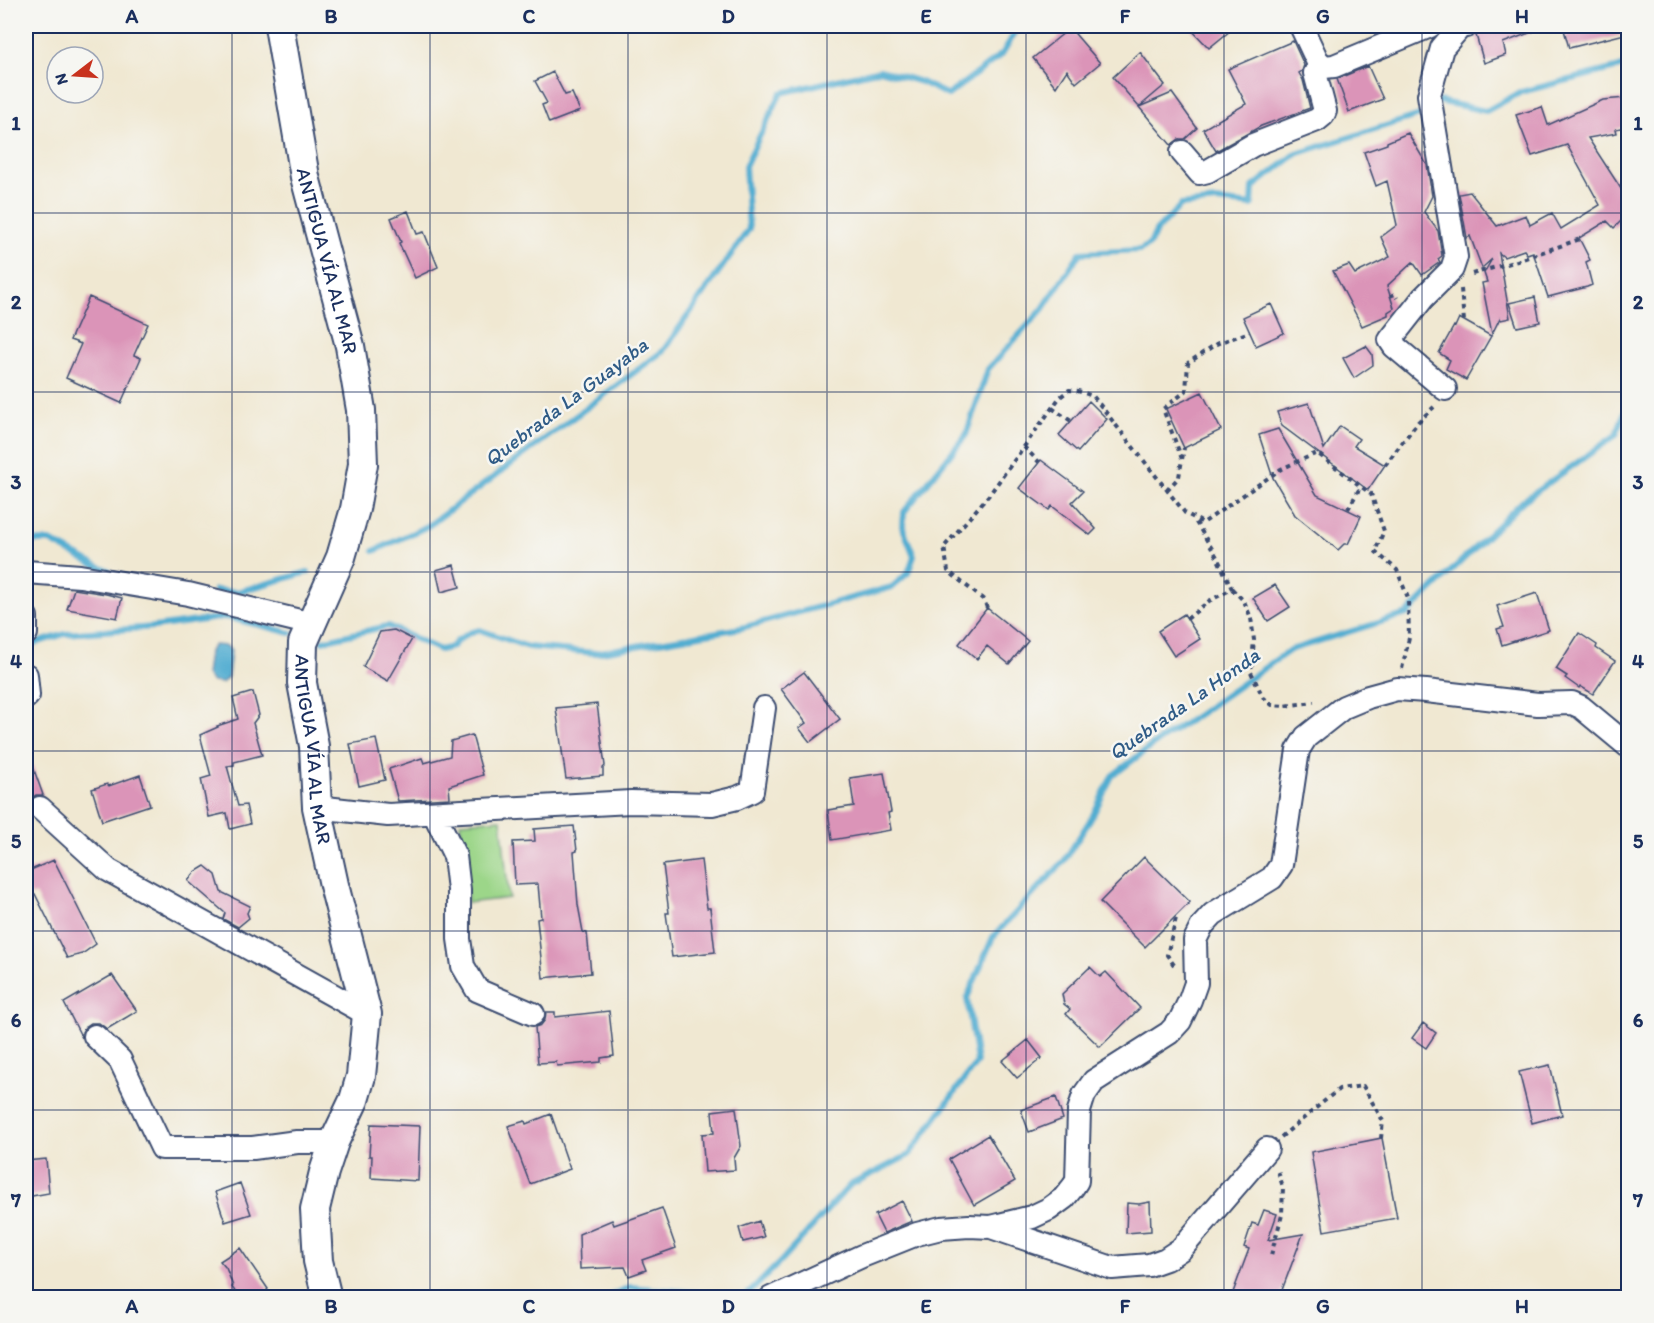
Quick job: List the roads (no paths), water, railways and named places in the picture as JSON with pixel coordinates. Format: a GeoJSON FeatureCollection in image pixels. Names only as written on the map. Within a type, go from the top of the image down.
{"type":"FeatureCollection","features":[{"type":"Feature","properties":{"kind":"main road","name":"ANTIGUA VÍA AL MAR"},"geometry":{"type":"LineString","coordinates":[[279,26],[305,177],[350,346],[361,410],[363,464],[356,509],[341,557],[303,643],[302,683],[314,746],[317,807],[367,1014],[361,1076],[354,1100],[334,1142],[323,1174],[315,1209],[318,1261],[327,1298]]}},
{"type":"Feature","properties":{"kind":"street"},"geometry":{"type":"LineString","coordinates":[[1301,26],[1317,60],[1324,68],[1432,26],[1463,26]]}},
{"type":"Feature","properties":{"kind":"street"},"geometry":{"type":"LineString","coordinates":[[1445,389],[1394,346],[1390,340],[1424,298],[1452,269],[1456,257],[1429,95],[1442,48],[1463,26]]}},
{"type":"Feature","properties":{"kind":"street"},"geometry":{"type":"LineString","coordinates":[[1182,152],[1200,173],[1208,171],[1253,145],[1317,120],[1325,111],[1315,73],[1322,65]]}},
{"type":"Feature","properties":{"kind":"street"},"geometry":{"type":"LineString","coordinates":[[26,572],[80,576],[188,594],[312,624]]}},
{"type":"Feature","properties":{"kind":"street"},"geometry":{"type":"LineString","coordinates":[[26,617],[26,633]]}},
{"type":"Feature","properties":{"kind":"street"},"geometry":{"type":"LineString","coordinates":[[26,675],[28,695],[26,697]]}},
{"type":"Feature","properties":{"kind":"street"},"geometry":{"type":"LineString","coordinates":[[771,1298],[830,1270],[918,1234],[941,1228],[991,1227],[1032,1217],[1049,1209],[1064,1198],[1077,1181],[1079,1111],[1084,1095],[1094,1081],[1169,1033],[1180,1021],[1196,983],[1195,940],[1202,926],[1213,914],[1272,878],[1281,865],[1298,750],[1306,737],[1318,726],[1354,702],[1397,690],[1426,691],[1538,704],[1572,703],[1581,706],[1629,746]]}},
{"type":"Feature","properties":{"kind":"street"},"geometry":{"type":"LineString","coordinates":[[317,807],[388,814],[631,802],[712,804],[737,798],[752,791],[764,708]]}},
{"type":"Feature","properties":{"kind":"street"},"geometry":{"type":"LineString","coordinates":[[40,808],[108,870],[367,1014]]}},
{"type":"Feature","properties":{"kind":"street"},"geometry":{"type":"LineString","coordinates":[[434,813],[455,856],[459,890],[459,939],[464,966],[477,990],[533,1014]]}},
{"type":"Feature","properties":{"kind":"street"},"geometry":{"type":"LineString","coordinates":[[95,1036],[120,1060],[162,1148],[253,1148],[297,1142],[334,1142]]}},
{"type":"Feature","properties":{"kind":"street"},"geometry":{"type":"LineString","coordinates":[[991,1227],[1112,1268],[1149,1265],[1166,1259],[1181,1249],[1267,1149]]}},
{"type":"Feature","properties":{"kind":"water"},"geometry":{"type":"Polygon","coordinates":[[[214,645],[227,646],[231,651],[228,677],[222,683],[212,682],[206,675],[209,651],[214,645]]]}},
{"type":"Feature","properties":{"kind":"waterway","name":"Quebrada La Guayaba"},"geometry":{"type":"LineString","coordinates":[[374,551],[428,526],[663,351],[749,229],[745,166],[781,93],[880,70],[921,82],[948,95],[1002,54],[1019,26]]}},
{"type":"Feature","properties":{"kind":"waterway"},"geometry":{"type":"LineString","coordinates":[[1436,103],[1438,101],[1486,111],[1521,92],[1628,65]]}},
{"type":"Feature","properties":{"kind":"waterway"},"geometry":{"type":"LineString","coordinates":[[322,641],[388,626],[440,650],[452,647],[469,633],[480,630],[528,647],[595,653],[741,628],[892,587],[908,573],[914,556],[903,528],[904,512],[966,435],[988,369],[1042,310],[1080,253],[1140,250],[1150,244],[1156,231],[1181,205],[1216,201],[1252,205],[1253,187],[1296,154],[1420,115],[1425,110]]}},
{"type":"Feature","properties":{"kind":"waterway","name":"Quebrada La Honda"},"geometry":{"type":"LineString","coordinates":[[606,1298],[630,1287],[745,1297],[850,1185],[909,1155],[977,1062],[967,998],[993,937],[1064,861],[1092,817],[1112,776],[1154,744],[1290,650],[1407,614],[1523,501],[1616,435],[1628,404]]}},
{"type":"Feature","properties":{"kind":"waterway"},"geometry":{"type":"LineString","coordinates":[[26,541],[50,541],[108,570]]}},
{"type":"Feature","properties":{"kind":"waterway"},"geometry":{"type":"LineString","coordinates":[[215,590],[237,592],[308,572]]}},
{"type":"Feature","properties":{"kind":"waterway"},"geometry":{"type":"LineString","coordinates":[[26,646],[65,634],[154,627],[226,617],[291,633]]}}]}
